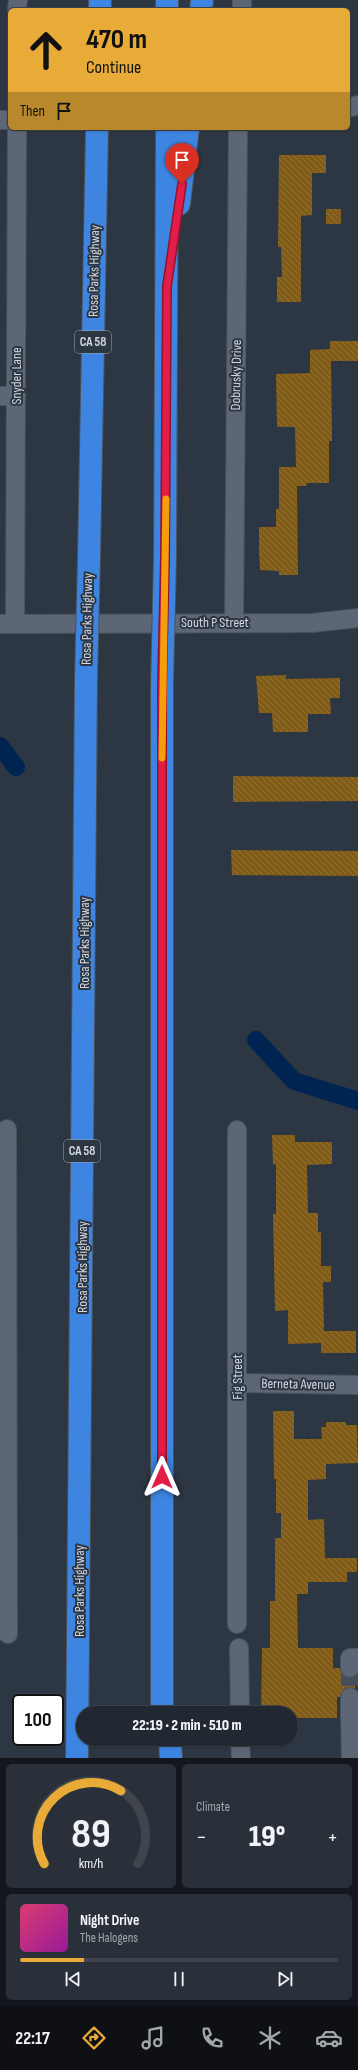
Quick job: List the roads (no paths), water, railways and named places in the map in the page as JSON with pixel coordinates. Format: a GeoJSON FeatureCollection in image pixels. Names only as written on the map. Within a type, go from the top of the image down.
{"type":"FeatureCollection","features":[{"type":"Feature","properties":{"kind":"highway","name":"Rosa Parks Highway"},"geometry":{"type":"LineString","coordinates":[[77,1758],[86,680],[97,130]]}},
{"type":"Feature","properties":{"kind":"highway"},"geometry":{"type":"LineString","coordinates":[[162,1706],[162,684],[165,559],[168,130]]}},
{"type":"Feature","properties":{"kind":"highway"},"geometry":{"type":"LineString","coordinates":[[167,286],[188,130]]}},
{"type":"Feature","properties":{"kind":"highway"},"geometry":{"type":"LineString","coordinates":[[63,1758],[79,1623]]}},
{"type":"Feature","properties":{"kind":"highway"},"geometry":{"type":"LineString","coordinates":[[162,1635],[167,1706]]}},
{"type":"Feature","properties":{"kind":"highway"},"geometry":{"type":"LineString","coordinates":[[162,1746],[162,1758]]}},
{"type":"Feature","properties":{"kind":"highway"},"geometry":{"type":"LineString","coordinates":[[170,1746],[171,1758]]}},
{"type":"Feature","properties":{"kind":"street","name":"Snyder Lane"},"geometry":{"type":"LineString","coordinates":[[8,624],[8,396],[17,130]]}},
{"type":"Feature","properties":{"kind":"street","name":"Dobrusky Drive"},"geometry":{"type":"LineString","coordinates":[[234,622],[238,130]]}},
{"type":"Feature","properties":{"kind":"street","name":"South P Street"},"geometry":{"type":"LineString","coordinates":[[8,624],[234,622],[312,623],[358,618]]}},
{"type":"Feature","properties":{"kind":"street"},"geometry":{"type":"LineString","coordinates":[[7,1129],[4,1382],[8,1634]]}},
{"type":"Feature","properties":{"kind":"street","name":"Fig Street"},"geometry":{"type":"LineString","coordinates":[[237,1130],[237,1624]]}},
{"type":"Feature","properties":{"kind":"street","name":"Berneta Avenue"},"geometry":{"type":"LineString","coordinates":[[237,1382],[358,1385]]}},
{"type":"Feature","properties":{"kind":"street"},"geometry":{"type":"LineString","coordinates":[[239,1648],[240,1706]]}},
{"type":"Feature","properties":{"kind":"street"},"geometry":{"type":"LineString","coordinates":[[353,1708],[353,1754]]}},
{"type":"Feature","properties":{"kind":"street"},"geometry":{"type":"LineString","coordinates":[[240,1746],[241,1758]]}},
{"type":"Feature","properties":{"kind":"waterway"},"geometry":{"type":"LineString","coordinates":[[0,746],[16,767]]}},
{"type":"Feature","properties":{"kind":"waterway"},"geometry":{"type":"LineString","coordinates":[[256,1040],[294,1081],[358,1101]]}},
{"type":"Feature","properties":{"kind":"tunnel"},"geometry":{"type":"LineString","coordinates":[[350,1668],[350,1697]]}}]}
